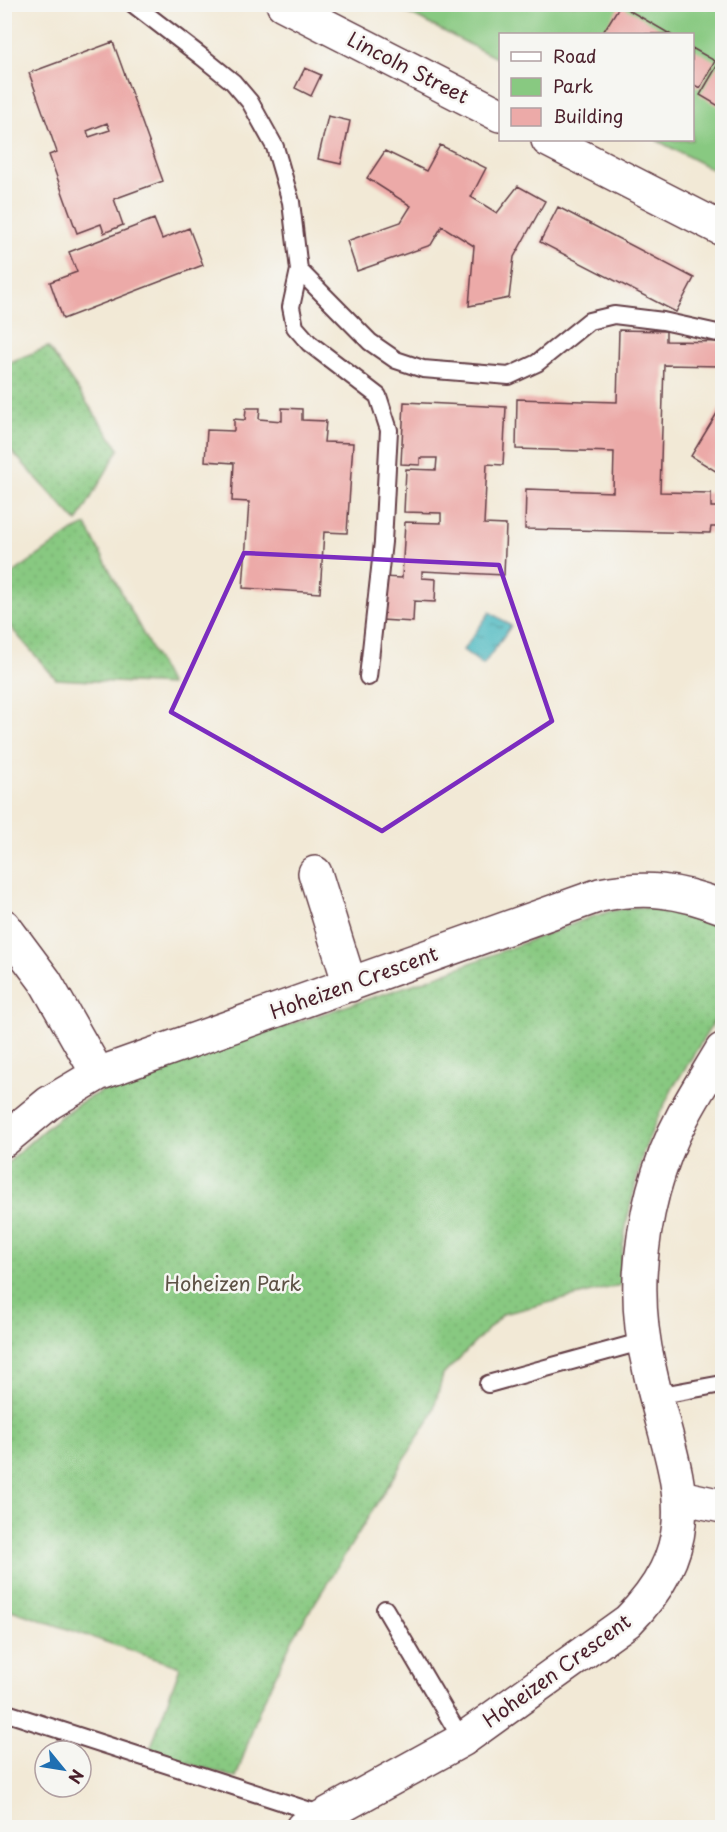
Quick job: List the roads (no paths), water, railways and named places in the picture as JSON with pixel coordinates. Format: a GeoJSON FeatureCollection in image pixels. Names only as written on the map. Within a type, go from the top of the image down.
{"type":"FeatureCollection","features":[{"type":"Feature","properties":{"kind":"street","name":"Lincoln Street"},"geometry":{"type":"LineString","coordinates":[[283,4],[499,114]]}},
{"type":"Feature","properties":{"kind":"street"},"geometry":{"type":"LineString","coordinates":[[550,141],[723,229]]}},
{"type":"Feature","properties":{"kind":"street"},"geometry":{"type":"LineString","coordinates":[[315,873],[350,984]]}},
{"type":"Feature","properties":{"kind":"street","name":"Hoheizen Crescent"},"geometry":{"type":"LineString","coordinates":[[4,1140],[49,1103],[98,1074],[600,895],[645,889],[672,891],[698,897],[723,908]]}},
{"type":"Feature","properties":{"kind":"street"},"geometry":{"type":"LineString","coordinates":[[4,926],[45,981],[98,1074]]}},
{"type":"Feature","properties":{"kind":"street","name":"Hoheizen Crescent"},"geometry":{"type":"LineString","coordinates":[[313,1821],[462,1740],[628,1621],[646,1603],[660,1583],[669,1563],[680,1520],[680,1497],[644,1341],[641,1310],[642,1245],[657,1178],[683,1115],[723,1050]]}},
{"type":"Feature","properties":{"kind":"street"},"geometry":{"type":"LineString","coordinates":[[680,1497],[723,1506]]}},
{"type":"Feature","properties":{"kind":"lane"},"geometry":{"type":"LineString","coordinates":[[134,4],[233,82],[250,102],[275,147],[291,202],[299,270],[291,307],[295,327],[309,343],[378,396],[389,430],[383,542],[368,677]]}},
{"type":"Feature","properties":{"kind":"lane"},"geometry":{"type":"LineString","coordinates":[[299,270],[370,342],[396,360],[423,369],[509,376],[537,363],[590,321],[614,315],[663,321],[723,334]]}},
{"type":"Feature","properties":{"kind":"lane"},"geometry":{"type":"LineString","coordinates":[[488,1384],[644,1341]]}},
{"type":"Feature","properties":{"kind":"lane"},"geometry":{"type":"LineString","coordinates":[[657,1396],[723,1384]]}},
{"type":"Feature","properties":{"kind":"lane"},"geometry":{"type":"LineString","coordinates":[[385,1609],[462,1740]]}},
{"type":"Feature","properties":{"kind":"lane"},"geometry":{"type":"LineString","coordinates":[[4,1712],[313,1821]]}},
{"type":"Feature","properties":{"kind":"water"},"geometry":{"type":"Polygon","coordinates":[[[490,612],[511,626],[483,665],[463,650],[490,612]]]}},
{"type":"Feature","properties":{"kind":"park label","name":"Hoheizen Park"},"geometry":{"type":"Point","coordinates":[233,1284]}}]}
